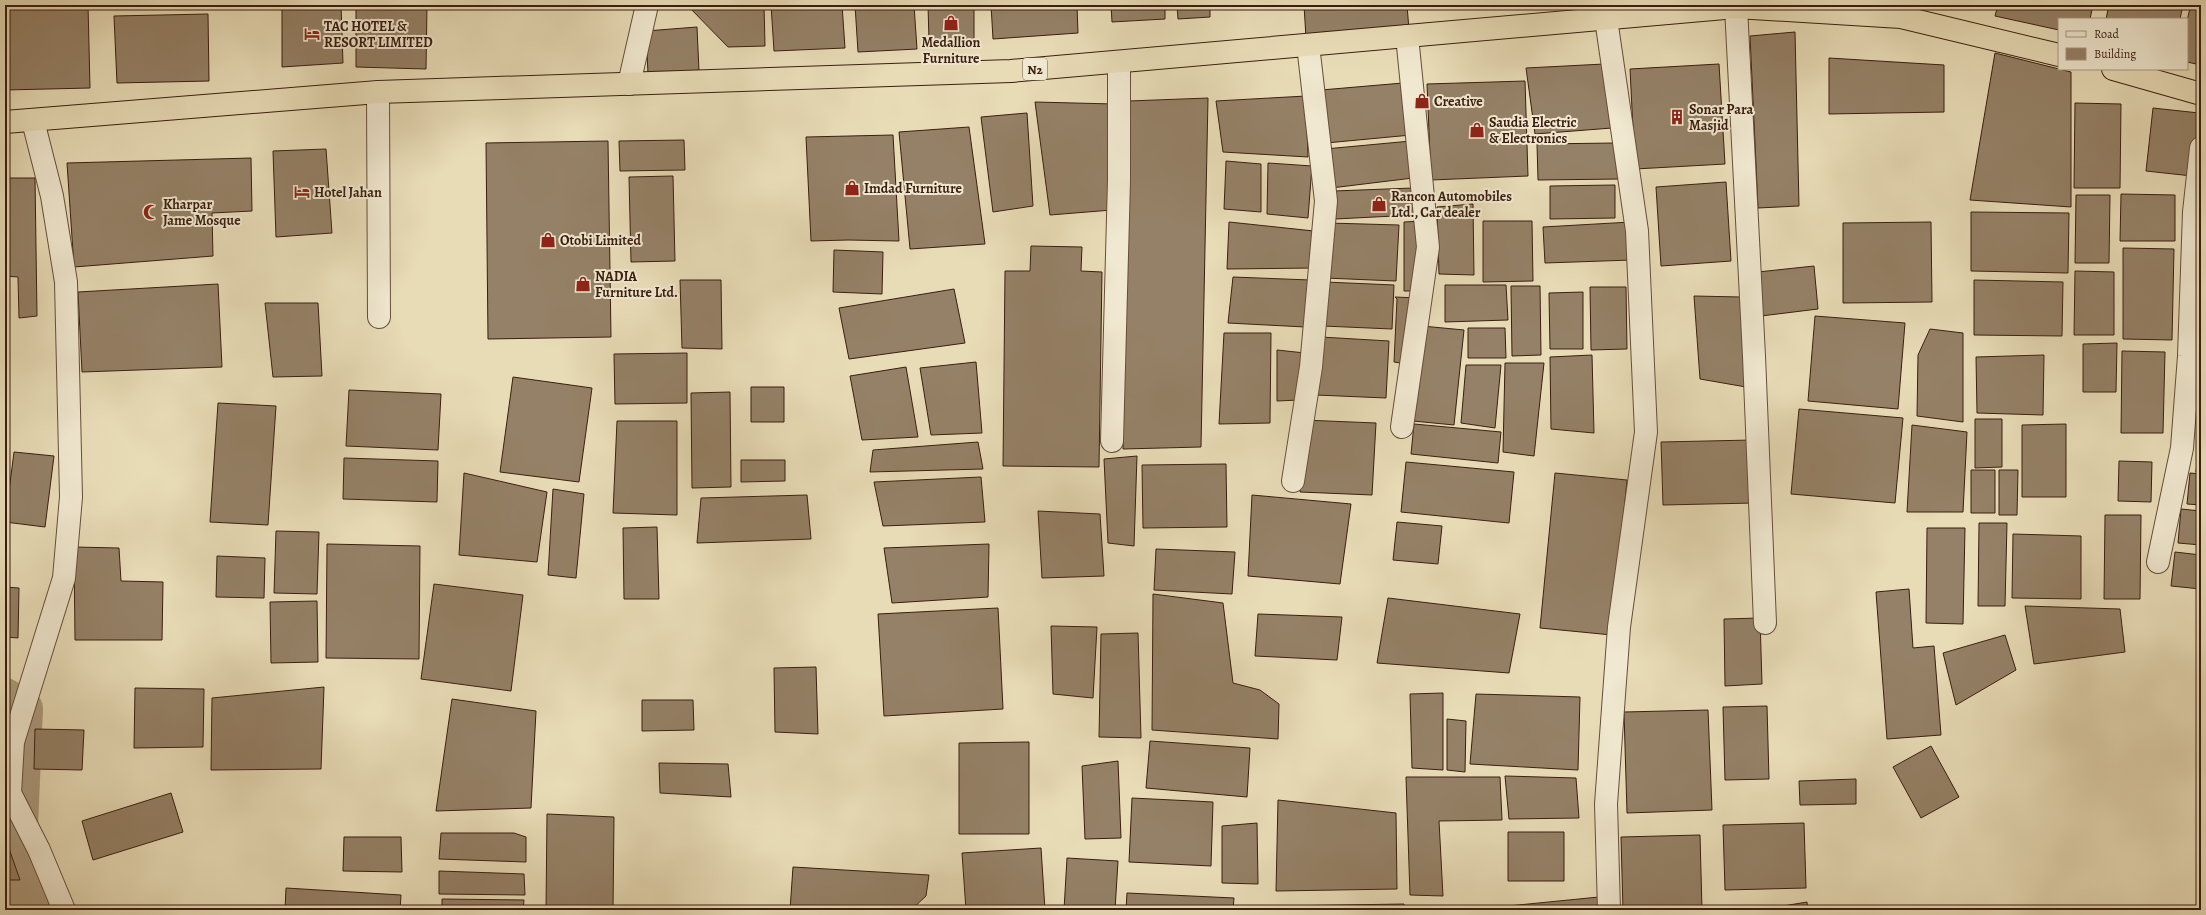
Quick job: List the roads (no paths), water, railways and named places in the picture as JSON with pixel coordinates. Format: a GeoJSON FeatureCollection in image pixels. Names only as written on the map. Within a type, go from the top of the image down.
{"type":"FeatureCollection","features":[{"type":"Feature","properties":{"kind":"highway","name":"N2"},"geometry":{"type":"LineString","coordinates":[[5,122],[33,121],[378,92],[1011,71],[1736,7],[1901,11],[2058,55]]}},
{"type":"Feature","properties":{"kind":"highway"},"geometry":{"type":"LineString","coordinates":[[2117,70],[2201,94]]}},
{"type":"Feature","properties":{"kind":"street"},"geometry":{"type":"LineString","coordinates":[[628,84],[647,5]]}},
{"type":"Feature","properties":{"kind":"street"},"geometry":{"type":"LineString","coordinates":[[1736,7],[1754,356],[1765,623]]}},
{"type":"Feature","properties":{"kind":"street"},"geometry":{"type":"LineString","coordinates":[[1606,19],[1637,231],[1646,432],[1618,635],[1606,804],[1609,910]]}},
{"type":"Feature","properties":{"kind":"street"},"geometry":{"type":"LineString","coordinates":[[1402,427],[1428,247],[1407,36]]}},
{"type":"Feature","properties":{"kind":"street"},"geometry":{"type":"LineString","coordinates":[[1293,481],[1311,367],[1326,201],[1308,45]]}},
{"type":"Feature","properties":{"kind":"street"},"geometry":{"type":"LineString","coordinates":[[1112,441],[1119,180],[1119,62]]}},
{"type":"Feature","properties":{"kind":"street"},"geometry":{"type":"LineString","coordinates":[[378,92],[379,317]]}},
{"type":"Feature","properties":{"kind":"street"},"geometry":{"type":"LineString","coordinates":[[33,121],[52,196],[66,282],[71,497],[64,578],[13,742],[10,793],[39,850],[64,910]]}},
{"type":"Feature","properties":{"kind":"street"},"geometry":{"type":"LineString","coordinates":[[2158,562],[2182,448],[2189,356],[2194,212],[2201,148]]}},
{"type":"Feature","properties":{"kind":"waterway"},"geometry":{"type":"LineString","coordinates":[[5,698],[23,709],[16,873],[33,910]]}},
{"type":"Feature","properties":{"kind":"place","name":"Medallion Furniture"},"geometry":{"type":"Point","coordinates":[951,23]}},
{"type":"Feature","properties":{"kind":"place","name":"TAC HOTEL & RESORT LIMITED"},"geometry":{"type":"Point","coordinates":[312,34]}},
{"type":"Feature","properties":{"kind":"place","name":"Creative"},"geometry":{"type":"Point","coordinates":[1422,101]}},
{"type":"Feature","properties":{"kind":"place","name":"Sonar Para Masjid"},"geometry":{"type":"Point","coordinates":[1677,117]}},
{"type":"Feature","properties":{"kind":"place","name":"Saudia Electric & Electronics"},"geometry":{"type":"Point","coordinates":[1477,130]}},
{"type":"Feature","properties":{"kind":"place","name":"Imdad Furniture"},"geometry":{"type":"Point","coordinates":[852,188]}},
{"type":"Feature","properties":{"kind":"place","name":"Hotel Jahan"},"geometry":{"type":"Point","coordinates":[302,192]}},
{"type":"Feature","properties":{"kind":"place","name":"Rancon Automobiles Ltd., Car dealer"},"geometry":{"type":"Point","coordinates":[1379,204]}},
{"type":"Feature","properties":{"kind":"place","name":"Kharpar Jame Mosque"},"geometry":{"type":"Point","coordinates":[151,212]}},
{"type":"Feature","properties":{"kind":"place","name":"Otobi Limited"},"geometry":{"type":"Point","coordinates":[548,240]}},
{"type":"Feature","properties":{"kind":"place","name":"NADIA Furniture Ltd."},"geometry":{"type":"Point","coordinates":[583,284]}}]}
